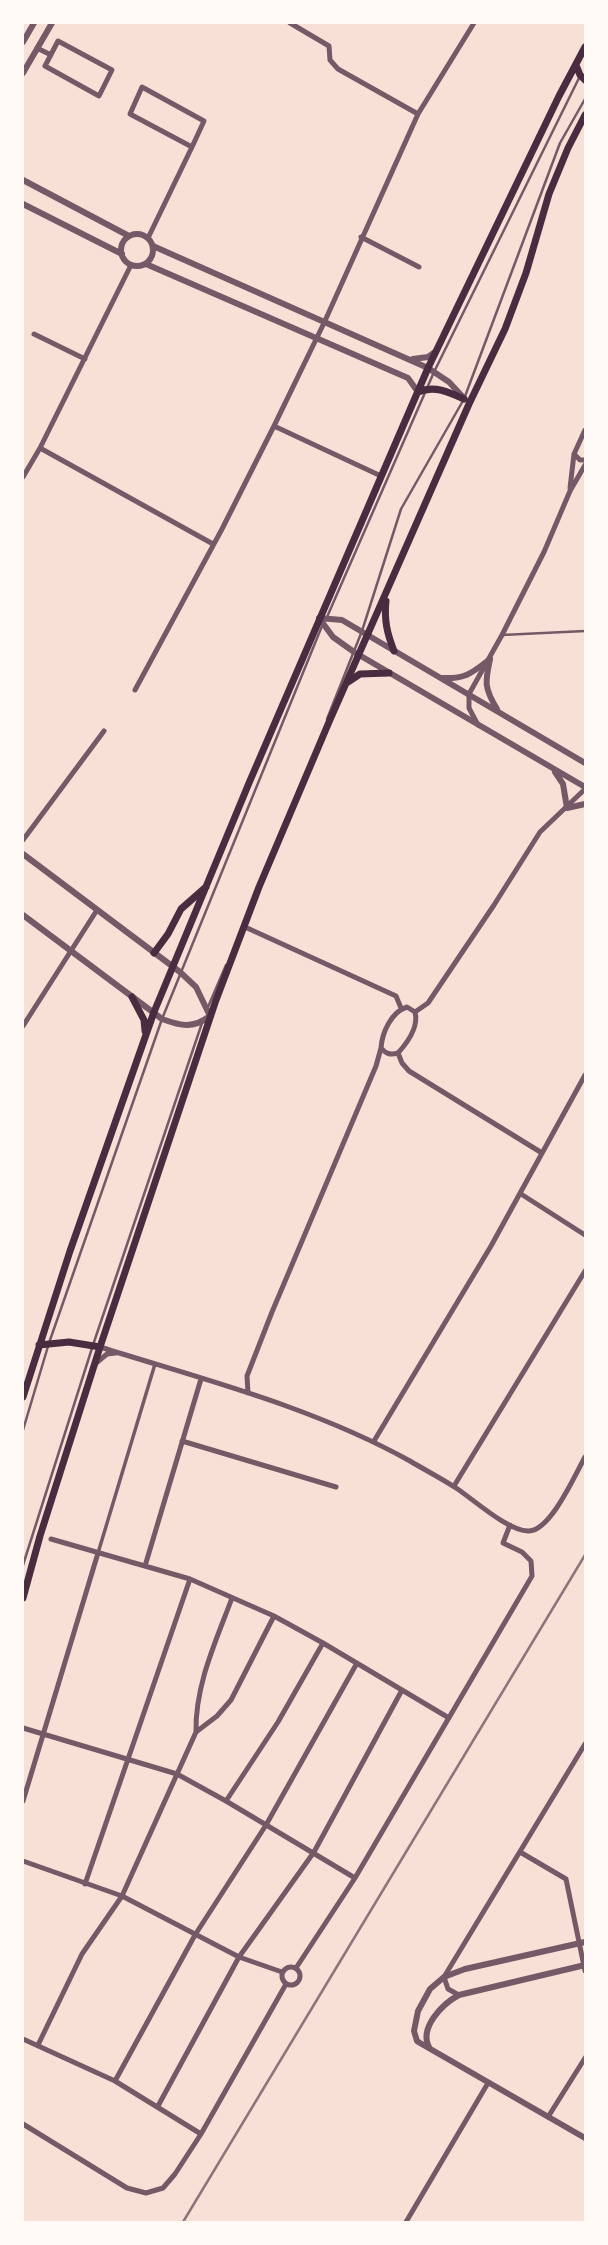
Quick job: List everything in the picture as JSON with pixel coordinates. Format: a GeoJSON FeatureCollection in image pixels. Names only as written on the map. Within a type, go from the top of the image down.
{"type":"FeatureCollection","features":[{"type":"Feature","properties":{"kind":"main road"},"geometry":{"type":"LineString","coordinates":[[23,1397],[154,1012],[177,969],[207,886],[323,620],[418,392],[431,370],[437,351],[585,47]]}},
{"type":"Feature","properties":{"kind":"main road"},"geometry":{"type":"LineString","coordinates":[[576,65],[583,77]]}},
{"type":"Feature","properties":{"kind":"main road"},"geometry":{"type":"LineString","coordinates":[[23,1598],[94,1364],[96,1346],[209,1012],[365,633],[387,591],[467,401],[505,328],[526,273],[549,194],[585,115]]}},
{"type":"Feature","properties":{"kind":"main road"},"geometry":{"type":"LineString","coordinates":[[418,392],[426,389],[446,390],[467,401]]}},
{"type":"Feature","properties":{"kind":"main road"},"geometry":{"type":"LineString","coordinates":[[387,591],[384,616],[394,651]]}},
{"type":"Feature","properties":{"kind":"main road"},"geometry":{"type":"LineString","coordinates":[[347,682],[360,674],[389,673]]}},
{"type":"Feature","properties":{"kind":"main road"},"geometry":{"type":"LineString","coordinates":[[154,953],[181,909],[207,886]]}},
{"type":"Feature","properties":{"kind":"main road"},"geometry":{"type":"LineString","coordinates":[[132,997],[144,1020],[145,1038]]}},
{"type":"Feature","properties":{"kind":"main road"},"geometry":{"type":"LineString","coordinates":[[39,1345],[69,1342],[96,1346]]}},
{"type":"Feature","properties":{"kind":"street"},"geometry":{"type":"LineString","coordinates":[[23,42],[34,23]]}},
{"type":"Feature","properties":{"kind":"street"},"geometry":{"type":"LineString","coordinates":[[23,73],[52,23]]}},
{"type":"Feature","properties":{"kind":"street"},"geometry":{"type":"LineString","coordinates":[[290,23],[329,46],[330,60],[338,69],[418,114]]}},
{"type":"Feature","properties":{"kind":"street"},"geometry":{"type":"LineString","coordinates":[[135,690],[274,426],[324,323],[418,114],[474,23]]}},
{"type":"Feature","properties":{"kind":"street"},"geometry":{"type":"LineString","coordinates":[[58,41],[112,70],[99,96],[45,66],[51,55],[58,41]]}},
{"type":"Feature","properties":{"kind":"street"},"geometry":{"type":"LineString","coordinates":[[37,48],[51,55]]}},
{"type":"Feature","properties":{"kind":"street"},"geometry":{"type":"LineString","coordinates":[[148,238],[192,147],[204,121],[142,88],[130,114],[192,147]]}},
{"type":"Feature","properties":{"kind":"street"},"geometry":{"type":"LineString","coordinates":[[23,180],[129,236]]}},
{"type":"Feature","properties":{"kind":"street"},"geometry":{"type":"LineString","coordinates":[[23,204],[122,254],[131,265]]}},
{"type":"Feature","properties":{"kind":"street"},"geometry":{"type":"LineString","coordinates":[[122,254],[122,244],[129,236],[139,234],[148,238],[153,246],[431,370],[449,382],[467,401]]}},
{"type":"Feature","properties":{"kind":"street"},"geometry":{"type":"LineString","coordinates":[[361,237],[419,267]]}},
{"type":"Feature","properties":{"kind":"street"},"geometry":{"type":"LineString","coordinates":[[146,264],[152,256],[153,246]]}},
{"type":"Feature","properties":{"kind":"street"},"geometry":{"type":"LineString","coordinates":[[131,265],[146,264],[408,378],[418,392]]}},
{"type":"Feature","properties":{"kind":"street"},"geometry":{"type":"LineString","coordinates":[[23,477],[131,265]]}},
{"type":"Feature","properties":{"kind":"street"},"geometry":{"type":"LineString","coordinates":[[34,334],[85,359]]}},
{"type":"Feature","properties":{"kind":"street"},"geometry":{"type":"LineString","coordinates":[[410,360],[428,357],[437,351]]}},
{"type":"Feature","properties":{"kind":"street"},"geometry":{"type":"LineString","coordinates":[[274,426],[381,476]]}},
{"type":"Feature","properties":{"kind":"street"},"geometry":{"type":"LineString","coordinates":[[570,491],[574,454],[584,433]]}},
{"type":"Feature","properties":{"kind":"street"},"geometry":{"type":"LineString","coordinates":[[40,448],[213,544]]}},
{"type":"Feature","properties":{"kind":"street"},"geometry":{"type":"LineString","coordinates":[[478,725],[469,708],[468,694],[490,659],[544,552],[585,462],[574,454]]}},
{"type":"Feature","properties":{"kind":"street"},"geometry":{"type":"LineString","coordinates":[[323,620],[342,620],[585,763]]}},
{"type":"Feature","properties":{"kind":"street"},"geometry":{"type":"LineString","coordinates":[[323,620],[333,637],[357,653],[585,788],[540,832],[428,1003],[415,1012]]}},
{"type":"Feature","properties":{"kind":"street"},"geometry":{"type":"LineString","coordinates":[[440,678],[456,679],[471,674],[490,659]]}},
{"type":"Feature","properties":{"kind":"street"},"geometry":{"type":"LineString","coordinates":[[490,659],[485,681],[486,692],[498,712]]}},
{"type":"Feature","properties":{"kind":"street"},"geometry":{"type":"LineString","coordinates":[[23,841],[104,731]]}},
{"type":"Feature","properties":{"kind":"street"},"geometry":{"type":"LineString","coordinates":[[547,765],[564,784],[567,808]]}},
{"type":"Feature","properties":{"kind":"street"},"geometry":{"type":"LineString","coordinates":[[567,808],[585,804]]}},
{"type":"Feature","properties":{"kind":"street"},"geometry":{"type":"LineString","coordinates":[[23,854],[177,969],[196,987],[209,1012],[203,1022],[191,1026],[181,1027],[162,1019],[23,915]]}},
{"type":"Feature","properties":{"kind":"street"},"geometry":{"type":"LineString","coordinates":[[23,1026],[97,910]]}},
{"type":"Feature","properties":{"kind":"street"},"geometry":{"type":"LineString","coordinates":[[245,927],[396,996],[401,1008]]}},
{"type":"Feature","properties":{"kind":"street"},"geometry":{"type":"LineString","coordinates":[[248,1393],[247,1376],[376,1066],[385,1032],[401,1008],[407,1007],[415,1012],[415,1027],[398,1053],[385,1053],[381,1048]]}},
{"type":"Feature","properties":{"kind":"street"},"geometry":{"type":"LineString","coordinates":[[398,1053],[409,1071],[542,1153]]}},
{"type":"Feature","properties":{"kind":"street"},"geometry":{"type":"LineString","coordinates":[[374,1441],[521,1194],[585,1075]]}},
{"type":"Feature","properties":{"kind":"street"},"geometry":{"type":"LineString","coordinates":[[521,1194],[585,1235]]}},
{"type":"Feature","properties":{"kind":"street"},"geometry":{"type":"LineString","coordinates":[[454,1486],[585,1271]]}},
{"type":"Feature","properties":{"kind":"street"},"geometry":{"type":"LineString","coordinates":[[96,1346],[331,1422],[374,1441],[454,1486],[510,1525],[528,1531],[540,1528],[550,1519],[585,1457]]}},
{"type":"Feature","properties":{"kind":"street"},"geometry":{"type":"LineString","coordinates":[[94,1364],[107,1354],[120,1353]]}},
{"type":"Feature","properties":{"kind":"street"},"geometry":{"type":"LineString","coordinates":[[23,1801],[155,1364]]}},
{"type":"Feature","properties":{"kind":"street"},"geometry":{"type":"LineString","coordinates":[[145,1566],[201,1378]]}},
{"type":"Feature","properties":{"kind":"street"},"geometry":{"type":"LineString","coordinates":[[182,1441],[336,1487]]}},
{"type":"Feature","properties":{"kind":"street"},"geometry":{"type":"LineString","coordinates":[[296,1968],[355,1878],[532,1576],[531,1561],[522,1552],[503,1543],[510,1525]]}},
{"type":"Feature","properties":{"kind":"street"},"geometry":{"type":"LineString","coordinates":[[51,1539],[190,1579],[274,1616],[449,1718]]}},
{"type":"Feature","properties":{"kind":"street"},"geometry":{"type":"LineString","coordinates":[[85,1884],[190,1579]]}},
{"type":"Feature","properties":{"kind":"street"},"geometry":{"type":"LineString","coordinates":[[38,2045],[82,1954],[121,1896],[196,1732],[195,1707],[232,1598]]}},
{"type":"Feature","properties":{"kind":"street"},"geometry":{"type":"LineString","coordinates":[[196,1732],[217,1716],[231,1700],[274,1616]]}},
{"type":"Feature","properties":{"kind":"street"},"geometry":{"type":"LineString","coordinates":[[226,1801],[278,1721],[323,1643]]}},
{"type":"Feature","properties":{"kind":"street"},"geometry":{"type":"LineString","coordinates":[[115,2081],[195,1935],[266,1825],[356,1663]]}},
{"type":"Feature","properties":{"kind":"street"},"geometry":{"type":"LineString","coordinates":[[158,2106],[239,1957],[314,1852],[402,1690]]}},
{"type":"Feature","properties":{"kind":"street"},"geometry":{"type":"LineString","coordinates":[[23,1728],[177,1774],[355,1878]]}},
{"type":"Feature","properties":{"kind":"street"},"geometry":{"type":"LineString","coordinates":[[584,1748],[444,1977],[430,1989],[414,2021],[414,2031],[417,2041],[585,2138]]}},
{"type":"Feature","properties":{"kind":"street"},"geometry":{"type":"LineString","coordinates":[[429,2047],[426,2037],[429,2025],[446,2004],[459,1995],[585,1967],[582,1943],[566,1879],[520,1852]]}},
{"type":"Feature","properties":{"kind":"street"},"geometry":{"type":"LineString","coordinates":[[23,1861],[121,1896],[239,1957],[282,1972]]}},
{"type":"Feature","properties":{"kind":"street"},"geometry":{"type":"LineString","coordinates":[[444,1977],[465,1969],[582,1943]]}},
{"type":"Feature","properties":{"kind":"street"},"geometry":{"type":"LineString","coordinates":[[282,1972],[290,1966],[296,1968],[300,1975],[299,1981],[294,1985],[286,1984]]}},
{"type":"Feature","properties":{"kind":"street"},"geometry":{"type":"LineString","coordinates":[[282,1972],[286,1984]]}},
{"type":"Feature","properties":{"kind":"street"},"geometry":{"type":"LineString","coordinates":[[444,1977],[448,1989],[459,1995]]}},
{"type":"Feature","properties":{"kind":"street"},"geometry":{"type":"LineString","coordinates":[[23,2124],[127,2188],[146,2193],[163,2188],[201,2134],[286,1984]]}},
{"type":"Feature","properties":{"kind":"street"},"geometry":{"type":"LineString","coordinates":[[23,2039],[115,2081],[201,2134]]}},
{"type":"Feature","properties":{"kind":"street"},"geometry":{"type":"LineString","coordinates":[[548,2117],[585,2058]]}},
{"type":"Feature","properties":{"kind":"street"},"geometry":{"type":"LineString","coordinates":[[406,2222],[488,2083]]}},
{"type":"Feature","properties":{"kind":"lane"},"geometry":{"type":"LineString","coordinates":[[23,1430],[49,1343],[177,969],[323,620],[426,389],[431,370],[583,77],[585,65]]}},
{"type":"Feature","properties":{"kind":"lane"},"geometry":{"type":"LineString","coordinates":[[365,633],[401,509],[467,401],[560,143],[585,99]]}},
{"type":"Feature","properties":{"kind":"lane"},"geometry":{"type":"LineString","coordinates":[[502,635],[585,631]]}},
{"type":"Feature","properties":{"kind":"lane"},"geometry":{"type":"LineString","coordinates":[[209,1012],[357,653]]}},
{"type":"Feature","properties":{"kind":"lane"},"geometry":{"type":"LineString","coordinates":[[23,1565],[203,1022]]}},
{"type":"Feature","properties":{"kind":"railway"},"geometry":{"type":"LineString","coordinates":[[183,2222],[585,1555]]}}]}
